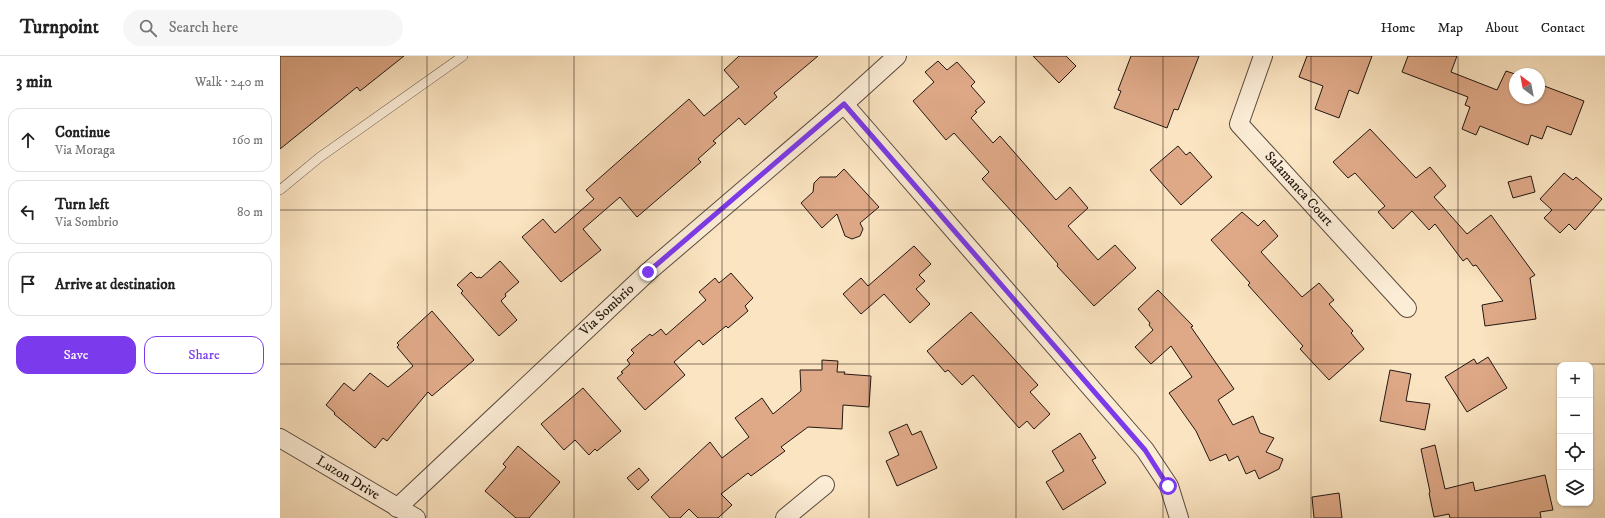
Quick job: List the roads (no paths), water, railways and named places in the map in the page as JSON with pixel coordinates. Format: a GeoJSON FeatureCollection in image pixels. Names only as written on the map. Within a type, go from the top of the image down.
{"type":"FeatureCollection","features":[{"type":"Feature","properties":{"kind":"street","name":"Via Sombrio"},"geometry":{"type":"LineString","coordinates":[[396,508],[648,272],[844,104],[897,56]]}},
{"type":"Feature","properties":{"kind":"street","name":"Salamanca Court"},"geometry":{"type":"LineString","coordinates":[[1264,56],[1239,124],[1407,308]]}},
{"type":"Feature","properties":{"kind":"street"},"geometry":{"type":"LineString","coordinates":[[844,104],[1145,450],[1168,486],[1179,518]]}},
{"type":"Feature","properties":{"kind":"street","name":"Luzon Drive"},"geometry":{"type":"LineString","coordinates":[[280,438],[396,508],[416,518]]}},
{"type":"Feature","properties":{"kind":"street"},"geometry":{"type":"LineString","coordinates":[[785,518],[825,485]]}},
{"type":"Feature","properties":{"kind":"lane"},"geometry":{"type":"LineString","coordinates":[[280,190],[320,157],[463,56]]}}]}
